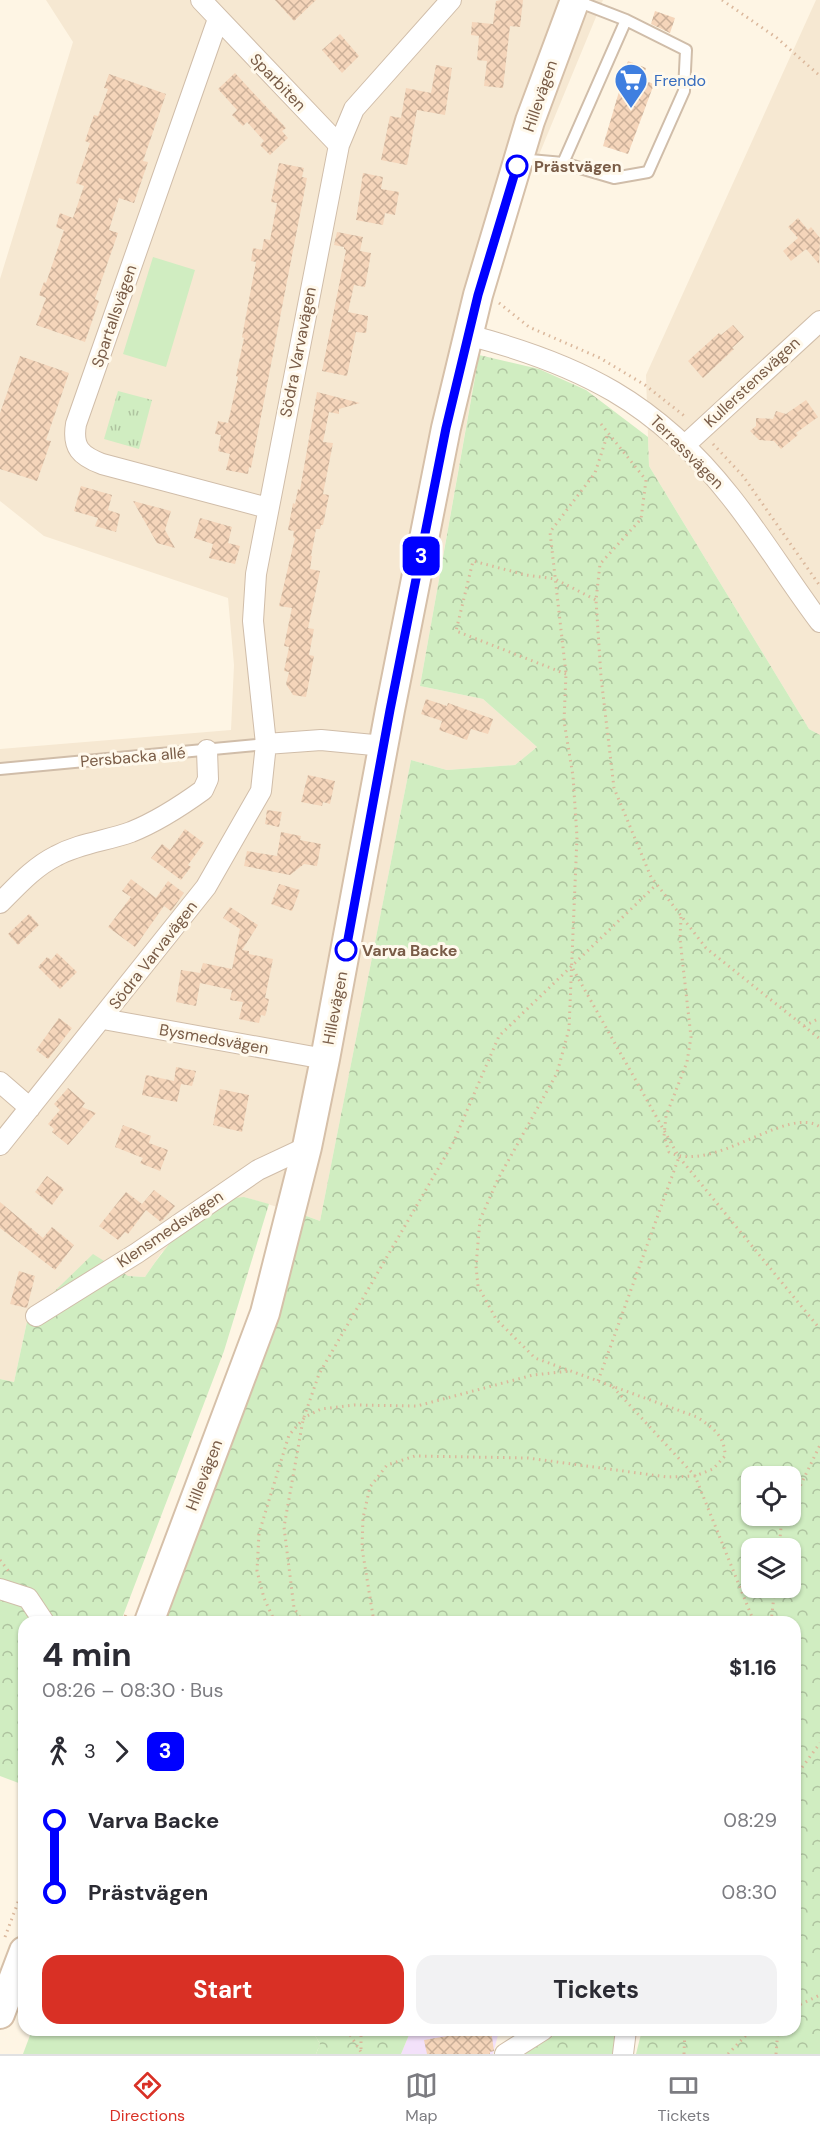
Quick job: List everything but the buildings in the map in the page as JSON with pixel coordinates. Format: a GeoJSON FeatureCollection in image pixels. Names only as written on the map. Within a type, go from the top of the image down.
{"type":"FeatureCollection","features":[{"type":"Feature","properties":{"kind":"street"},"geometry":{"type":"LineString","coordinates":[[201,0],[218,19]]}},
{"type":"Feature","properties":{"kind":"street","name":"Södra Varvavägen"},"geometry":{"type":"LineString","coordinates":[[0,1145],[182,919],[211,878],[261,791],[266,744],[257,671],[253,600],[268,508],[339,145],[354,109],[452,0]]}},
{"type":"Feature","properties":{"kind":"street","name":"Hillevägen"},"geometry":{"type":"LineString","coordinates":[[151,1616],[265,1313],[307,1147],[325,1059],[446,428],[468,335],[519,159],[537,99],[574,0]]}},
{"type":"Feature","properties":{"kind":"street","name":"Sparbiten"},"geometry":{"type":"LineString","coordinates":[[218,19],[339,145]]}},
{"type":"Feature","properties":{"kind":"street","name":"Spartallsvägen"},"geometry":{"type":"LineString","coordinates":[[218,19],[76,424],[75,444],[88,459],[102,464],[268,508]]}},
{"type":"Feature","properties":{"kind":"street","name":"Kullerstensvägen"},"geometry":{"type":"LineString","coordinates":[[685,445],[820,321]]}},
{"type":"Feature","properties":{"kind":"street","name":"Terrassvägen"},"geometry":{"type":"LineString","coordinates":[[468,335],[546,358],[585,375],[640,407],[685,445],[731,496],[820,622]]}},
{"type":"Feature","properties":{"kind":"street"},"geometry":{"type":"LineString","coordinates":[[266,744],[321,740],[384,746]]}},
{"type":"Feature","properties":{"kind":"street"},"geometry":{"type":"LineString","coordinates":[[0,903],[28,874],[55,856],[86,843],[139,829],[203,790],[208,779],[207,750]]}},
{"type":"Feature","properties":{"kind":"street","name":"Bysmedsvägen"},"geometry":{"type":"LineString","coordinates":[[103,1019],[325,1059]]}},
{"type":"Feature","properties":{"kind":"street"},"geometry":{"type":"LineString","coordinates":[[0,1082],[30,1108]]}},
{"type":"Feature","properties":{"kind":"street","name":"Klensmedsvägen"},"geometry":{"type":"LineString","coordinates":[[36,1316],[136,1253],[258,1170],[307,1147]]}},
{"type":"Feature","properties":{"kind":"street"},"geometry":{"type":"LineString","coordinates":[[0,1589],[28,1598],[40,1616]]}},
{"type":"Feature","properties":{"kind":"street"},"geometry":{"type":"LineString","coordinates":[[0,2014],[14,1945]]}},
{"type":"Feature","properties":{"kind":"street"},"geometry":{"type":"LineString","coordinates":[[505,2054],[534,2036]]}},
{"type":"Feature","properties":{"kind":"street"},"geometry":{"type":"LineString","coordinates":[[623,2054],[625,2036]]}},
{"type":"Feature","properties":{"kind":"lane"},"geometry":{"type":"LineString","coordinates":[[519,159],[563,163],[614,178],[648,172],[684,91],[686,50],[626,20],[574,0]]}},
{"type":"Feature","properties":{"kind":"lane"},"geometry":{"type":"LineString","coordinates":[[563,163],[626,20]]}},
{"type":"Feature","properties":{"kind":"lane","name":"Persbacka allé"},"geometry":{"type":"LineString","coordinates":[[0,770],[266,744]]}},
{"type":"Feature","properties":{"kind":"path"},"geometry":{"type":"LineString","coordinates":[[722,0],[777,38],[820,76]]}},
{"type":"Feature","properties":{"kind":"path"},"geometry":{"type":"LineString","coordinates":[[602,424],[646,480],[641,519],[600,564],[596,600],[614,788],[651,876],[706,948],[820,1039]]}},
{"type":"Feature","properties":{"kind":"path"},"geometry":{"type":"LineString","coordinates":[[373,1616],[362,1548],[363,1518],[370,1487],[387,1465],[416,1456],[528,1458],[667,1477],[695,1476],[713,1469],[725,1456],[725,1444],[714,1428],[697,1417],[535,1358],[496,1319],[478,1286],[476,1266],[480,1220],[498,1179],[557,1073],[569,1029],[577,837],[573,776],[564,721],[566,674],[550,532],[595,473],[609,433]]}},
{"type":"Feature","properties":{"kind":"path"},"geometry":{"type":"LineString","coordinates":[[566,674],[456,631],[473,561],[526,575],[555,579],[596,600]]}},
{"type":"Feature","properties":{"kind":"path"},"geometry":{"type":"LineString","coordinates":[[299,1616],[294,1608],[284,1527],[303,1420],[319,1374],[453,1143],[499,1036],[656,885]]}},
{"type":"Feature","properties":{"kind":"path"},"geometry":{"type":"LineString","coordinates":[[681,915],[680,939],[691,1037],[687,1062],[666,1116],[664,1136],[669,1152],[679,1157],[698,1156],[741,1144],[791,1123],[816,1124],[820,1127]]}},
{"type":"Feature","properties":{"kind":"path"},"geometry":{"type":"LineString","coordinates":[[572,968],[679,1157],[820,1329]]}},
{"type":"Feature","properties":{"kind":"path"},"geometry":{"type":"LineString","coordinates":[[804,1026],[820,1018]]}},
{"type":"Feature","properties":{"kind":"path"},"geometry":{"type":"LineString","coordinates":[[598,1381],[679,1157]]}},
{"type":"Feature","properties":{"kind":"path"},"geometry":{"type":"LineString","coordinates":[[272,1616],[264,1598],[257,1571],[259,1533],[289,1435],[305,1417],[321,1409],[354,1405],[417,1406],[533,1375],[571,1371]]}},
{"type":"Feature","properties":{"kind":"path"},"geometry":{"type":"LineString","coordinates":[[612,1386],[695,1476],[752,1616]]}},
{"type":"Feature","properties":{"kind":"path"},"geometry":{"type":"LineString","coordinates":[[801,1484],[820,1445]]}},
{"type":"Feature","properties":{"kind":"path"},"geometry":{"type":"LineString","coordinates":[[772,1616],[774,1598]]}},
{"type":"Feature","properties":{"kind":"path"},"geometry":{"type":"LineString","coordinates":[[801,1769],[820,1743]]}},
{"type":"Feature","properties":{"kind":"path"},"geometry":{"type":"LineString","coordinates":[[14,1945],[18,1921]]}},
{"type":"Feature","properties":{"kind":"path"},"geometry":{"type":"LineString","coordinates":[[801,2004],[820,1995]]}},
{"type":"Feature","properties":{"kind":"path"},"geometry":{"type":"LineString","coordinates":[[351,2036],[360,2053]]}},
{"type":"Feature","properties":{"kind":"path"},"geometry":{"type":"LineString","coordinates":[[360,2053],[361,2036]]}},
{"type":"Feature","properties":{"kind":"path"},"geometry":{"type":"LineString","coordinates":[[684,2054],[685,2036]]}},
{"type":"Feature","properties":{"kind":"path"},"geometry":{"type":"LineString","coordinates":[[728,2054],[746,2036]]}},
{"type":"Feature","properties":{"kind":"path"},"geometry":{"type":"LineString","coordinates":[[776,2054],[778,2036]]}},
{"type":"Feature","properties":{"kind":"shaded area"},"geometry":{"type":"Polygon","coordinates":[[[46,0],[603,0],[529,179],[485,320],[420,686],[483,699],[537,747],[515,765],[447,770],[411,760],[320,1221],[244,1197],[162,1252],[145,1277],[128,1276],[28,1317],[14,1382],[0,1379],[0,749],[231,730],[234,665],[228,598],[44,536],[0,501],[0,279],[73,42],[46,0]]]}},
{"type":"Feature","properties":{"kind":"shaded area"},"geometry":{"type":"Polygon","coordinates":[[[816,0],[820,0],[820,735],[809,729],[649,466],[646,375],[816,0]]]}},
{"type":"Feature","properties":{"kind":"shaded area"},"geometry":{"type":"Polygon","coordinates":[[[408,2036],[498,2036],[493,2054],[401,2054],[408,2036]]]}},
{"type":"Feature","properties":{"kind":"green space"},"geometry":{"type":"Polygon","coordinates":[[[153,257],[195,270],[166,367],[123,354],[153,257]]]}},
{"type":"Feature","properties":{"kind":"green space"},"geometry":{"type":"Polygon","coordinates":[[[479,355],[539,369],[586,390],[648,437],[649,466],[809,729],[820,735],[820,2054],[636,2054],[640,2036],[801,2036],[801,1616],[161,1616],[301,1214],[320,1221],[411,760],[447,770],[515,765],[537,747],[483,699],[420,686],[479,355]]]}},
{"type":"Feature","properties":{"kind":"green space"},"geometry":{"type":"Polygon","coordinates":[[[118,391],[152,400],[139,449],[104,439],[118,391]]]}},
{"type":"Feature","properties":{"kind":"green space"},"geometry":{"type":"Polygon","coordinates":[[[244,1197],[269,1204],[224,1351],[123,1616],[18,1616],[18,1783],[0,1776],[0,1379],[14,1382],[28,1317],[93,1254],[128,1276],[145,1277],[169,1244],[191,1221],[202,1211],[225,1199],[244,1197]]]}},
{"type":"Feature","properties":{"kind":"green space"},"geometry":{"type":"Polygon","coordinates":[[[30,2036],[315,2036],[320,2044],[316,2054],[23,2054],[30,2036]]]}},
{"type":"Feature","properties":{"kind":"green space"},"geometry":{"type":"Polygon","coordinates":[[[315,2036],[408,2036],[401,2054],[316,2054],[320,2044],[315,2036]]]}},
{"type":"Feature","properties":{"kind":"green space"},"geometry":{"type":"Polygon","coordinates":[[[553,2036],[618,2036],[613,2054],[522,2054],[553,2036]]]}},
{"type":"Feature","properties":{"kind":"bus line","name":"3"},"geometry":{"type":"LineString","coordinates":[[346,950],[390,710],[446,428],[478,295],[517,166]]}},
{"type":"Feature","properties":{"kind":"place","name":"Frendo"},"geometry":{"type":"Point","coordinates":[631,109]}},
{"type":"Feature","properties":{"kind":"place","name":"Prästvägen"},"geometry":{"type":"Point","coordinates":[517,166]}},
{"type":"Feature","properties":{"kind":"place","name":"Varva Backe"},"geometry":{"type":"Point","coordinates":[346,950]}}]}
